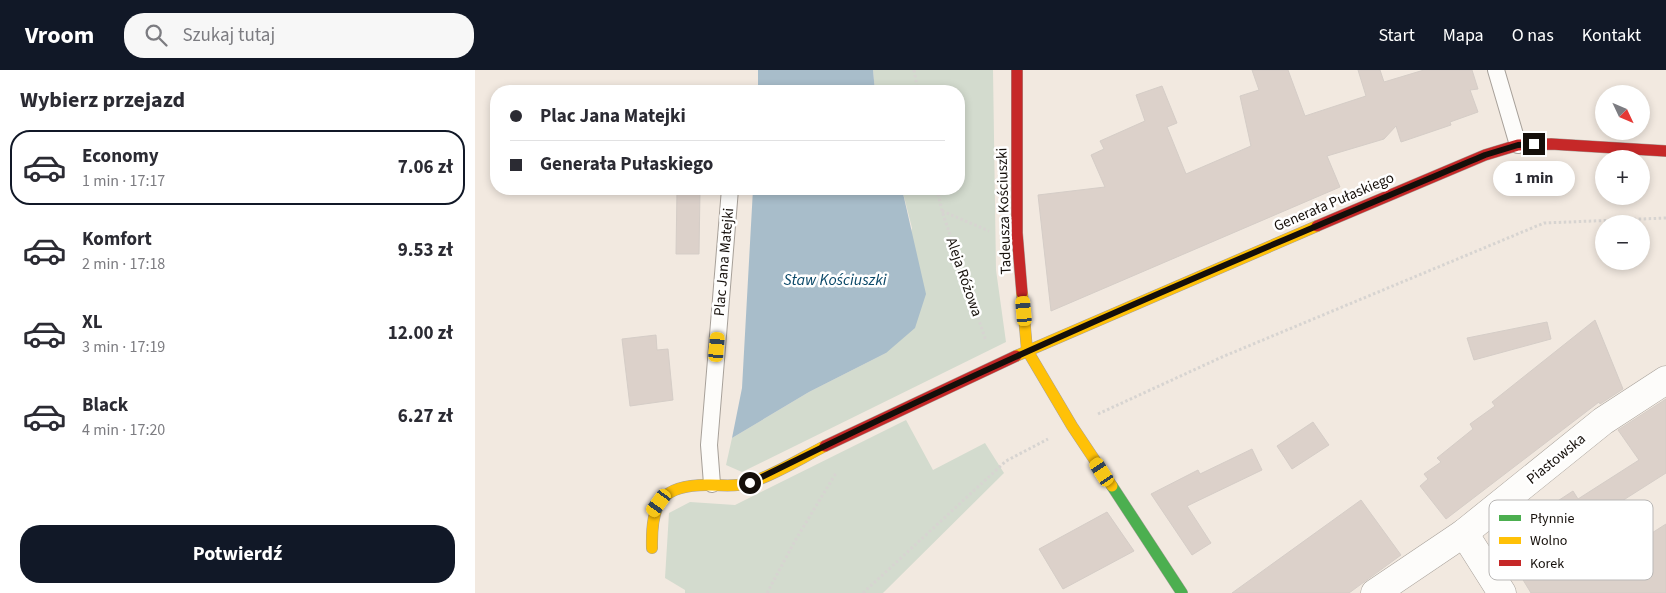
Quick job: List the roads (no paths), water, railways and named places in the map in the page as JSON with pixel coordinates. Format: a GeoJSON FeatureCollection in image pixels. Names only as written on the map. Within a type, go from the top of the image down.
{"type":"FeatureCollection","features":[{"type":"Feature","properties":{"kind":"street","name":"Tadeusza Kościuszki"},"geometry":{"type":"LineString","coordinates":[[1017,70],[1017,233],[1027,350]]}},
{"type":"Feature","properties":{"kind":"street","name":"Generała Pułaskiego"},"geometry":{"type":"LineString","coordinates":[[1027,350],[1342,214],[1485,155],[1518,145],[1551,144],[1666,150]]}},
{"type":"Feature","properties":{"kind":"street"},"geometry":{"type":"LineString","coordinates":[[652,548],[653,512],[666,494],[684,485],[750,483],[842,437],[1027,350],[1071,426],[1182,593]]}},
{"type":"Feature","properties":{"kind":"street","name":"Piastowska"},"geometry":{"type":"LineString","coordinates":[[1504,500],[1603,422],[1666,380]]}},
{"type":"Feature","properties":{"kind":"street","name":"Piastowska"},"geometry":{"type":"LineString","coordinates":[[1375,593],[1464,532],[1489,512]]}},
{"type":"Feature","properties":{"kind":"street"},"geometry":{"type":"LineString","coordinates":[[1464,532],[1489,572]]}},
{"type":"Feature","properties":{"kind":"street"},"geometry":{"type":"LineString","coordinates":[[1494,580],[1502,593]]}},
{"type":"Feature","properties":{"kind":"lane"},"geometry":{"type":"LineString","coordinates":[[1496,70],[1518,145]]}},
{"type":"Feature","properties":{"kind":"lane","name":"Plac Jana Matejki"},"geometry":{"type":"LineString","coordinates":[[712,484],[709,445],[730,195]]}},
{"type":"Feature","properties":{"kind":"water"},"geometry":{"type":"Polygon","coordinates":[[[758,70],[873,70],[874,85],[758,85],[758,70]]]}},
{"type":"Feature","properties":{"kind":"water","name":"Staw Kościuszki"},"geometry":{"type":"Polygon","coordinates":[[[753,195],[903,195],[926,294],[915,328],[886,353],[809,392],[732,438],[742,388],[753,195]]]}}]}
